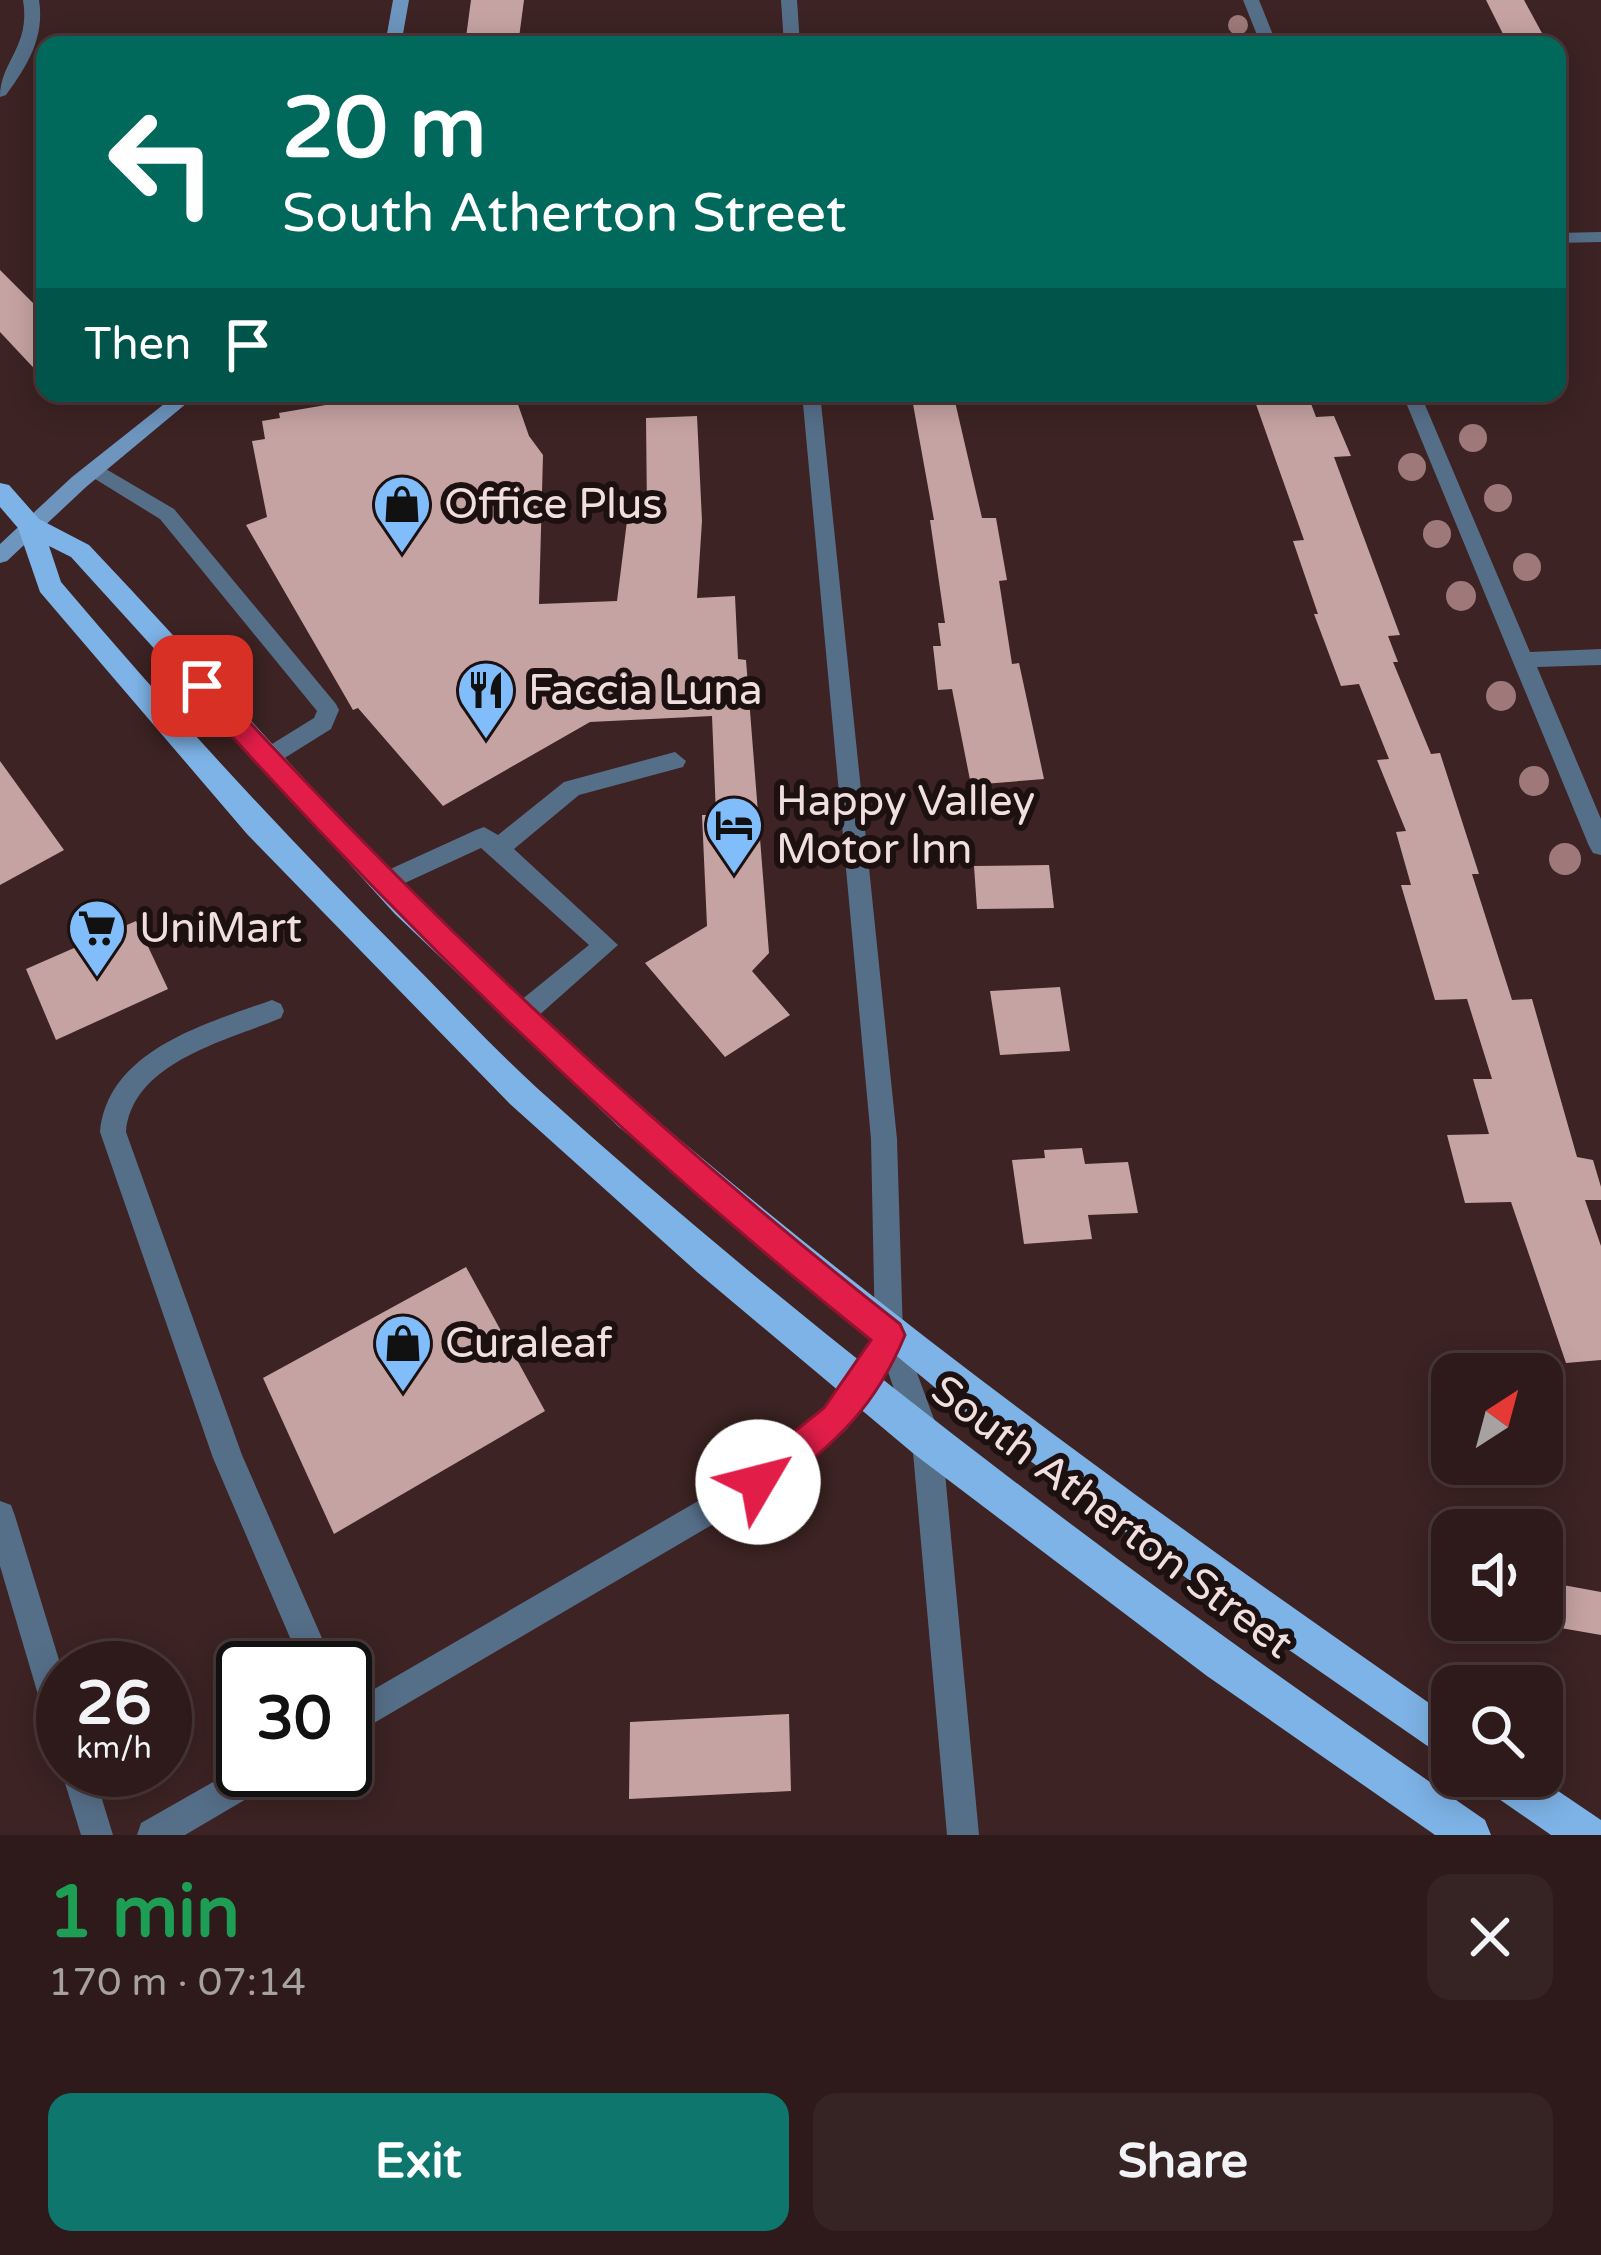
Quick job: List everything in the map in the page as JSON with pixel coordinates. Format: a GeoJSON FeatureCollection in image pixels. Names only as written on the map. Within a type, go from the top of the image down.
{"type":"FeatureCollection","features":[{"type":"Feature","properties":{"kind":"main road","name":"South Atherton Street"},"geometry":{"type":"LineString","coordinates":[[0,490],[30,525],[80,551],[383,883],[519,1017],[774,1244],[1161,1540],[1431,1728]]}},
{"type":"Feature","properties":{"kind":"main road","name":"South Atherton Street"},"geometry":{"type":"LineString","coordinates":[[30,525],[49,585],[257,826],[378,954],[536,1107],[709,1261],[927,1441],[1220,1662],[1470,1835]]}},
{"type":"Feature","properties":{"kind":"main road"},"geometry":{"type":"LineString","coordinates":[[1531,1797],[1587,1835]]}},
{"type":"Feature","properties":{"kind":"street"},"geometry":{"type":"LineString","coordinates":[[0,92],[23,61],[35,22],[31,0]]}},
{"type":"Feature","properties":{"kind":"street"},"geometry":{"type":"LineString","coordinates":[[395,36],[400,0]]}},
{"type":"Feature","properties":{"kind":"street"},"geometry":{"type":"LineString","coordinates":[[789,0],[791,36]]}},
{"type":"Feature","properties":{"kind":"street"},"geometry":{"type":"LineString","coordinates":[[1251,0],[1265,36]]}},
{"type":"Feature","properties":{"kind":"street"},"geometry":{"type":"LineString","coordinates":[[1566,238],[1601,237]]}},
{"type":"Feature","properties":{"kind":"street"},"geometry":{"type":"LineString","coordinates":[[0,556],[94,469],[179,402]]}},
{"type":"Feature","properties":{"kind":"street"},"geometry":{"type":"LineString","coordinates":[[812,402],[884,1139],[889,1335],[927,1441],[963,1835]]}},
{"type":"Feature","properties":{"kind":"street"},"geometry":{"type":"LineString","coordinates":[[1415,402],[1601,846]]}},
{"type":"Feature","properties":{"kind":"street"},"geometry":{"type":"LineString","coordinates":[[94,469],[167,514],[328,710],[322,723],[267,758]]}},
{"type":"Feature","properties":{"kind":"street"},"geometry":{"type":"LineString","coordinates":[[1525,660],[1601,656]]}},
{"type":"Feature","properties":{"kind":"street"},"geometry":{"type":"LineString","coordinates":[[497,848],[572,788],[675,761]]}},
{"type":"Feature","properties":{"kind":"street"},"geometry":{"type":"LineString","coordinates":[[383,883],[484,836],[606,945],[519,1017]]}},
{"type":"Feature","properties":{"kind":"street"},"geometry":{"type":"LineString","coordinates":[[272,1011],[137,1074],[110,1111],[113,1132],[228,1458],[307,1641]]}},
{"type":"Feature","properties":{"kind":"street"},"geometry":{"type":"LineString","coordinates":[[372,1708],[758,1482],[836,1420],[878,1363],[889,1335]]}},
{"type":"Feature","properties":{"kind":"street"},"geometry":{"type":"LineString","coordinates":[[0,1516],[38,1641]]}},
{"type":"Feature","properties":{"kind":"street"},"geometry":{"type":"LineString","coordinates":[[85,1797],[97,1835]]}},
{"type":"Feature","properties":{"kind":"street"},"geometry":{"type":"LineString","coordinates":[[153,1835],[219,1797]]}},
{"type":"Feature","properties":{"kind":"building"},"geometry":{"type":"Polygon","coordinates":[[[471,0],[524,0],[519,36],[466,36],[471,0]]]}},
{"type":"Feature","properties":{"kind":"building"},"geometry":{"type":"Polygon","coordinates":[[[1486,0],[1524,0],[1543,35],[1504,36],[1486,0]]]}},
{"type":"Feature","properties":{"kind":"building"},"geometry":{"type":"Polygon","coordinates":[[[0,270],[36,306],[36,370],[0,332],[0,270]]]}},
{"type":"Feature","properties":{"kind":"building"},"geometry":{"type":"Polygon","coordinates":[[[343,402],[517,402],[529,436],[543,455],[539,604],[617,601],[627,521],[640,521],[641,511],[647,511],[646,418],[697,416],[702,521],[697,598],[735,596],[738,659],[746,660],[769,953],[752,971],[790,1015],[725,1057],[645,963],[707,926],[702,815],[716,815],[712,716],[590,722],[443,806],[358,708],[353,710],[246,525],[267,517],[252,441],[265,439],[262,421],[280,418],[279,413],[343,402]]]}},
{"type":"Feature","properties":{"kind":"building"},"geometry":{"type":"Polygon","coordinates":[[[913,402],[955,402],[982,518],[996,518],[1007,580],[999,581],[1012,664],[1019,663],[1044,779],[971,785],[952,689],[938,690],[933,646],[941,646],[938,623],[945,623],[930,520],[934,520],[913,402]]]}},
{"type":"Feature","properties":{"kind":"building"},"geometry":{"type":"Polygon","coordinates":[[[1255,402],[1310,402],[1316,417],[1334,416],[1351,456],[1334,457],[1400,635],[1388,636],[1398,662],[1393,662],[1431,754],[1440,753],[1512,1000],[1532,999],[1577,1157],[1593,1160],[1601,1187],[1601,1200],[1585,1200],[1601,1246],[1601,1360],[1566,1363],[1511,1202],[1465,1203],[1447,1135],[1489,1134],[1473,1079],[1492,1079],[1467,999],[1435,1000],[1401,885],[1411,885],[1396,832],[1406,831],[1377,760],[1389,759],[1359,684],[1341,686],[1293,541],[1304,540],[1255,402]]]}},
{"type":"Feature","properties":{"kind":"building"},"geometry":{"type":"Polygon","coordinates":[[[0,761],[64,850],[0,885],[0,761]]]}},
{"type":"Feature","properties":{"kind":"building"},"geometry":{"type":"Polygon","coordinates":[[[1049,865],[1054,908],[977,909],[974,866],[1049,865]]]}},
{"type":"Feature","properties":{"kind":"building","name":"UniMart"},"geometry":{"type":"Polygon","coordinates":[[[136,921],[168,989],[56,1040],[26,969],[136,921]]]}},
{"type":"Feature","properties":{"kind":"building"},"geometry":{"type":"Polygon","coordinates":[[[1060,987],[1070,1051],[1000,1055],[990,991],[1060,987]]]}},
{"type":"Feature","properties":{"kind":"building"},"geometry":{"type":"Polygon","coordinates":[[[1082,1148],[1085,1164],[1128,1162],[1138,1213],[1088,1215],[1092,1239],[1024,1244],[1012,1160],[1045,1158],[1044,1150],[1082,1148]]]}},
{"type":"Feature","properties":{"kind":"building","name":"Curaleaf"},"geometry":{"type":"Polygon","coordinates":[[[466,1267],[545,1411],[334,1534],[263,1378],[466,1267]]]}},
{"type":"Feature","properties":{"kind":"building"},"geometry":{"type":"Polygon","coordinates":[[[1563,1585],[1601,1592],[1601,1635],[1563,1628],[1563,1585]]]}},
{"type":"Feature","properties":{"kind":"building"},"geometry":{"type":"Polygon","coordinates":[[[789,1714],[791,1791],[629,1799],[630,1722],[789,1714]]]}},
{"type":"Feature","properties":{"kind":"place","name":"Office Plus"},"geometry":{"type":"Point","coordinates":[402,555]}},
{"type":"Feature","properties":{"kind":"place","name":"Faccia Luna"},"geometry":{"type":"Point","coordinates":[486,741]}},
{"type":"Feature","properties":{"kind":"place","name":"Happy Valley Motor Inn"},"geometry":{"type":"Point","coordinates":[734,876]}},
{"type":"Feature","properties":{"kind":"place","name":"UniMart"},"geometry":{"type":"Point","coordinates":[97,979]}},
{"type":"Feature","properties":{"kind":"place","name":"Curaleaf"},"geometry":{"type":"Point","coordinates":[403,1394]}},
{"type":"Feature","properties":{"kind":"route"},"geometry":{"type":"LineString","coordinates":[[202,686],[316,813],[519,1017],[774,1244],[889,1335],[878,1363],[836,1420],[758,1482]]}}]}
